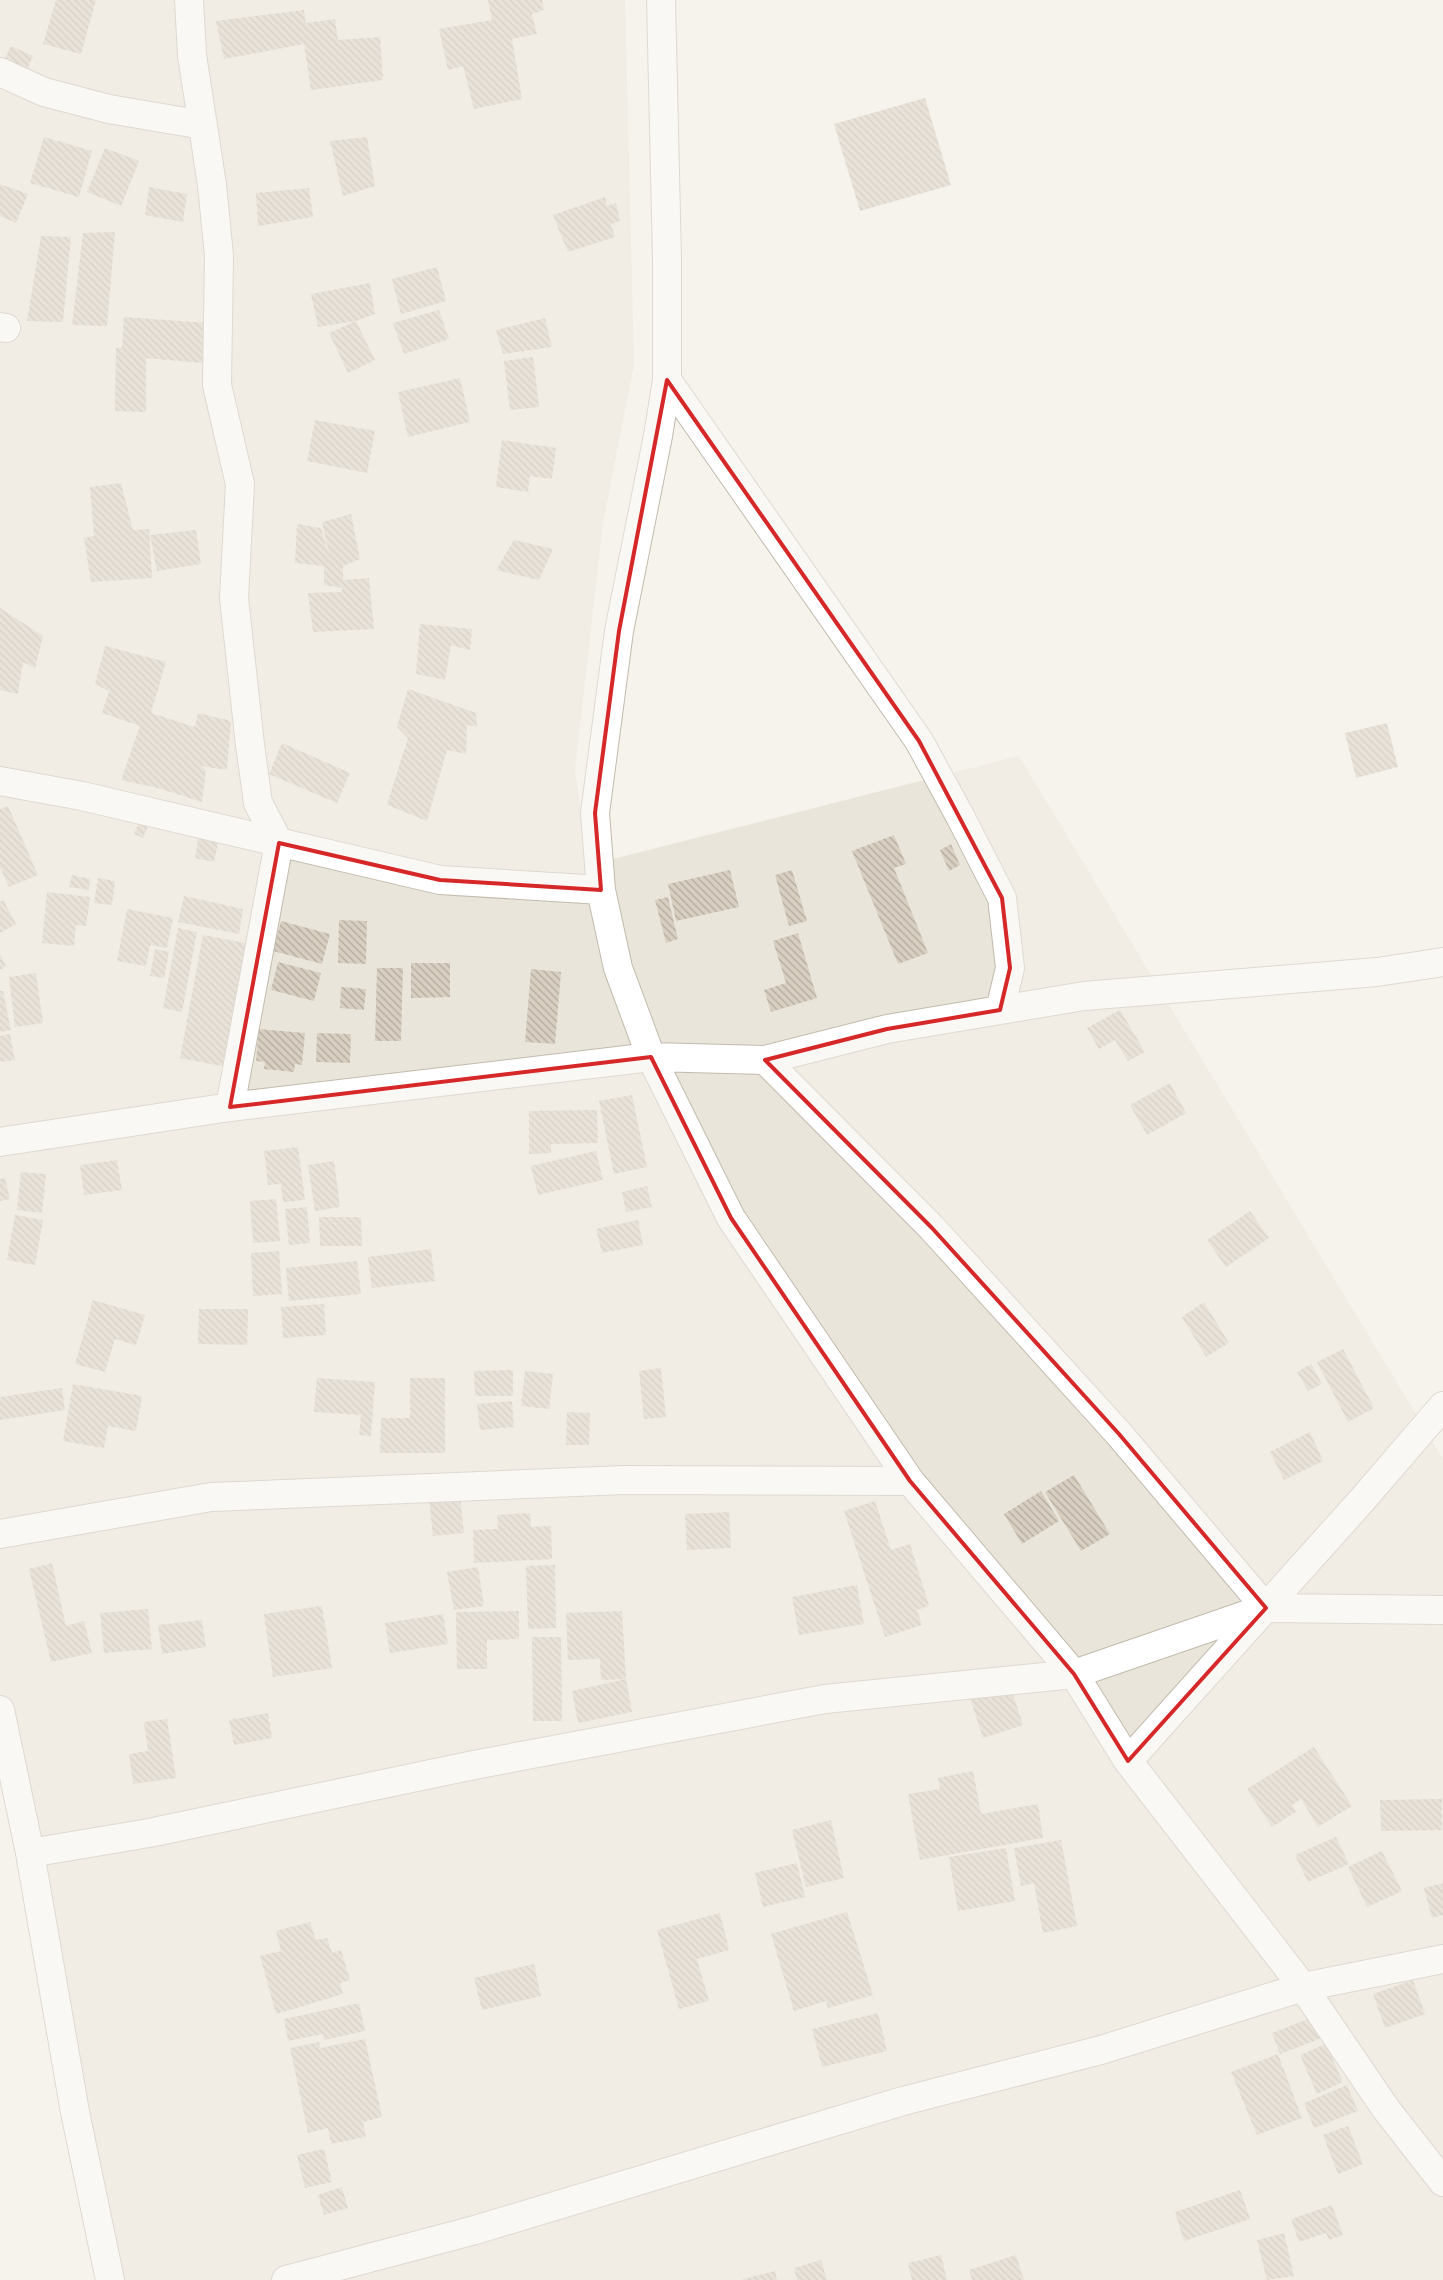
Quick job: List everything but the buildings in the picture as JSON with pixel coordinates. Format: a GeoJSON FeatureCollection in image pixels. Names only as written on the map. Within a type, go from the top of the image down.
{"type":"FeatureCollection","features":[{"type":"Feature","properties":{"kind":"street"},"geometry":{"type":"LineString","coordinates":[[189,0],[192,56],[212,185],[219,256],[217,385],[240,484],[235,608],[258,803],[279,843],[230,1106]]}},
{"type":"Feature","properties":{"kind":"street"},"geometry":{"type":"LineString","coordinates":[[661,0],[667,259],[667,380],[658,436],[619,631],[595,813],[601,890],[618,968],[651,1057],[731,1218],[910,1480],[1074,1674],[1128,1761],[1303,1987],[1386,2109],[1443,2182]]}},
{"type":"Feature","properties":{"kind":"street"},"geometry":{"type":"LineString","coordinates":[[0,72],[44,92],[109,110],[203,124]]}},
{"type":"Feature","properties":{"kind":"street"},"geometry":{"type":"LineString","coordinates":[[667,380],[918,741],[962,818],[1002,898],[1010,968],[1000,1010]]}},
{"type":"Feature","properties":{"kind":"street"},"geometry":{"type":"LineString","coordinates":[[0,781],[82,796],[440,880],[601,890]]}},
{"type":"Feature","properties":{"kind":"street"},"geometry":{"type":"LineString","coordinates":[[0,1142],[230,1106],[651,1057],[765,1060],[887,1029],[1084,996],[1377,972],[1443,962]]}},
{"type":"Feature","properties":{"kind":"street"},"geometry":{"type":"LineString","coordinates":[[765,1060],[945,1242],[1119,1434],[1266,1608]]}},
{"type":"Feature","properties":{"kind":"street"},"geometry":{"type":"LineString","coordinates":[[1128,1761],[1266,1608],[1443,1406]]}},
{"type":"Feature","properties":{"kind":"street"},"geometry":{"type":"LineString","coordinates":[[0,1534],[211,1497],[625,1480],[910,1480]]}},
{"type":"Feature","properties":{"kind":"street"},"geometry":{"type":"LineString","coordinates":[[30,1853],[149,1833],[474,1765],[825,1699],[1074,1674],[1266,1608],[1443,1610]]}},
{"type":"Feature","properties":{"kind":"street"},"geometry":{"type":"LineString","coordinates":[[0,1710],[30,1853],[76,2112],[110,2280]]}},
{"type":"Feature","properties":{"kind":"street"},"geometry":{"type":"LineString","coordinates":[[286,2280],[475,2230],[903,2100],[1101,2050],[1303,1987],[1443,1959]]}},
{"type":"Feature","properties":{"kind":"highlighted area"},"geometry":{"type":"Polygon","coordinates":[[[667,380],[919,741],[1002,898],[1010,968],[1000,1010],[887,1029],[765,1060],[932,1228],[1119,1434],[1266,1608],[1128,1761],[1074,1674],[910,1481],[731,1218],[651,1057],[230,1107],[279,843],[440,880],[601,890],[595,813],[619,631],[667,380]]]}},
{"type":"Feature","properties":{"kind":"shaded area"},"geometry":{"type":"Polygon","coordinates":[[[0,0],[625,0],[634,364],[603,523],[575,769],[589,865],[1019,756],[1443,1459],[1443,2280],[122,2280],[0,1766],[0,0]]]}}]}
